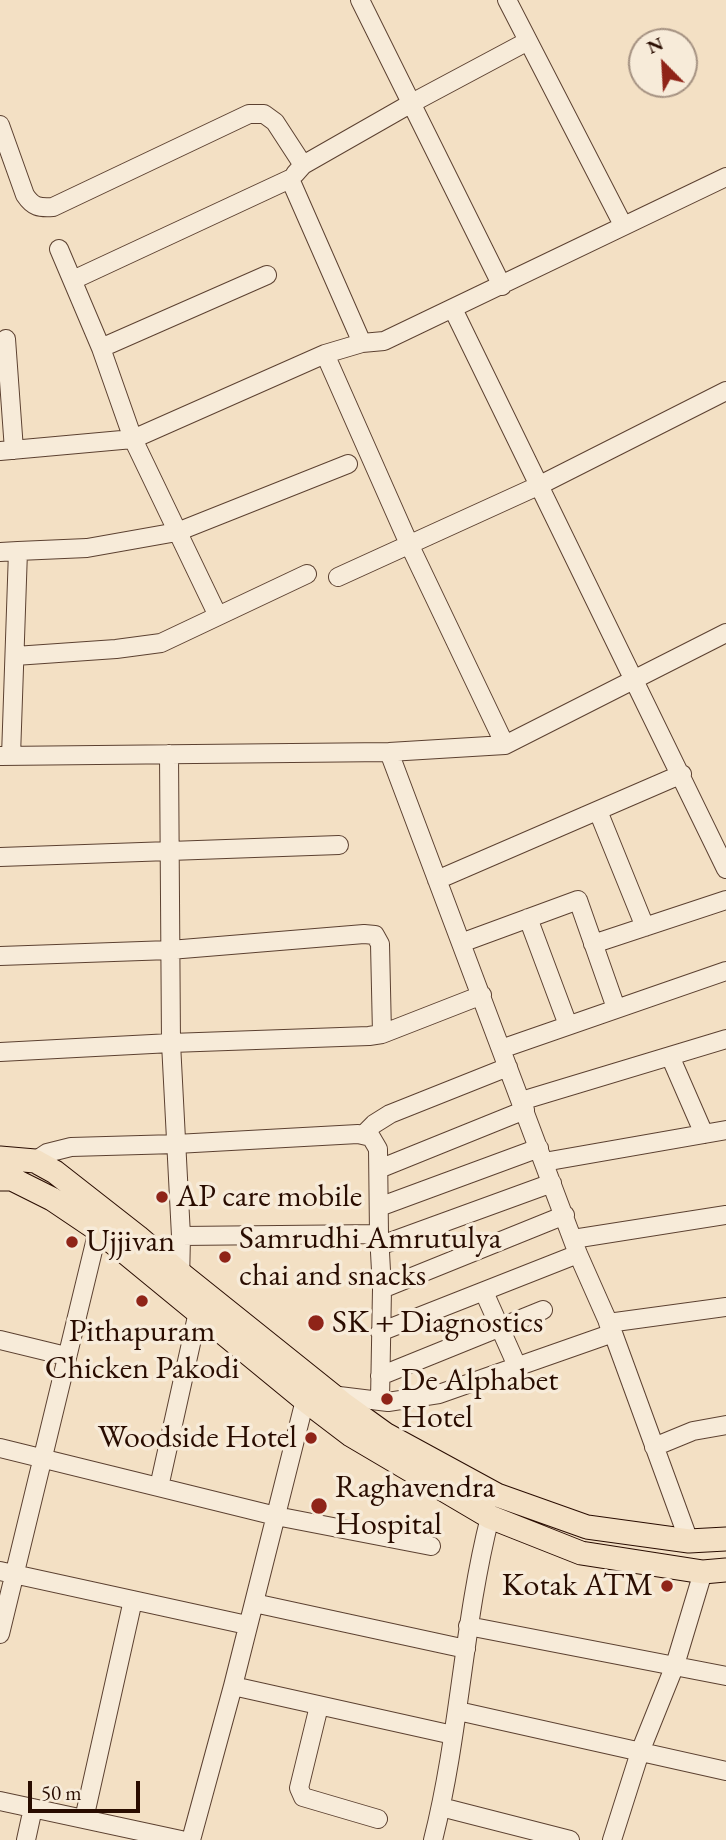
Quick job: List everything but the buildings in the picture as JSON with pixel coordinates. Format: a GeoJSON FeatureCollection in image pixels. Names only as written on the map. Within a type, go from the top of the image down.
{"type":"FeatureCollection","features":[{"type":"Feature","properties":{"kind":"main road"},"geometry":{"type":"LineString","coordinates":[[0,1158],[35,1161],[55,1172],[106,1210],[180,1285],[198,1312],[305,1400],[351,1435],[490,1517],[581,1553],[703,1572],[726,1570]]}},
{"type":"Feature","properties":{"kind":"main road"},"geometry":{"type":"LineString","coordinates":[[0,1179],[12,1179],[52,1199],[180,1285],[385,1434],[497,1494],[587,1527],[689,1541],[726,1539]]}},
{"type":"Feature","properties":{"kind":"street"},"geometry":{"type":"LineString","coordinates":[[360,0],[502,286]]}},
{"type":"Feature","properties":{"kind":"street"},"geometry":{"type":"LineString","coordinates":[[508,0],[623,225]]}},
{"type":"Feature","properties":{"kind":"street"},"geometry":{"type":"LineString","coordinates":[[73,280],[290,179],[303,165],[528,41]]}},
{"type":"Feature","properties":{"kind":"street"},"geometry":{"type":"LineString","coordinates":[[0,125],[25,195],[39,208],[52,206],[248,114],[264,114],[275,122],[303,165]]}},
{"type":"Feature","properties":{"kind":"street"},"geometry":{"type":"LineString","coordinates":[[6,339],[7,451],[133,439],[325,354],[362,343],[384,341],[726,177]]}},
{"type":"Feature","properties":{"kind":"street"},"geometry":{"type":"LineString","coordinates":[[290,179],[362,343]]}},
{"type":"Feature","properties":{"kind":"street"},"geometry":{"type":"LineString","coordinates":[[59,249],[101,348],[133,439],[218,616]]}},
{"type":"Feature","properties":{"kind":"street"},"geometry":{"type":"LineString","coordinates":[[101,348],[267,275]]}},
{"type":"Feature","properties":{"kind":"street"},"geometry":{"type":"LineString","coordinates":[[453,309],[726,869]]}},
{"type":"Feature","properties":{"kind":"street"},"geometry":{"type":"LineString","coordinates":[[325,354],[409,544],[505,745]]}},
{"type":"Feature","properties":{"kind":"street"},"geometry":{"type":"LineString","coordinates":[[338,577],[540,485],[726,391]]}},
{"type":"Feature","properties":{"kind":"street"},"geometry":{"type":"LineString","coordinates":[[348,464],[177,533],[87,548],[9,552],[15,656],[6,756],[389,752],[505,745],[726,634]]}},
{"type":"Feature","properties":{"kind":"street"},"geometry":{"type":"LineString","coordinates":[[15,656],[161,643],[307,574]]}},
{"type":"Feature","properties":{"kind":"street"},"geometry":{"type":"LineString","coordinates":[[389,752],[575,1246],[611,1328],[689,1541]]}},
{"type":"Feature","properties":{"kind":"street"},"geometry":{"type":"LineString","coordinates":[[169,754],[171,1043],[181,1236],[180,1285]]}},
{"type":"Feature","properties":{"kind":"street"},"geometry":{"type":"LineString","coordinates":[[437,880],[682,775]]}},
{"type":"Feature","properties":{"kind":"street"},"geometry":{"type":"LineString","coordinates":[[598,811],[645,927]]}},
{"type":"Feature","properties":{"kind":"street"},"geometry":{"type":"LineString","coordinates":[[0,858],[339,845]]}},
{"type":"Feature","properties":{"kind":"street"},"geometry":{"type":"LineString","coordinates":[[461,943],[578,900],[616,1008]]}},
{"type":"Feature","properties":{"kind":"street"},"geometry":{"type":"LineString","coordinates":[[593,944],[726,900]]}},
{"type":"Feature","properties":{"kind":"street"},"geometry":{"type":"LineString","coordinates":[[528,918],[568,1025]]}},
{"type":"Feature","properties":{"kind":"street"},"geometry":{"type":"LineString","coordinates":[[0,956],[170,950],[375,935],[380,944],[382,1034]]}},
{"type":"Feature","properties":{"kind":"street"},"geometry":{"type":"LineString","coordinates":[[501,1049],[726,971]]}},
{"type":"Feature","properties":{"kind":"street"},"geometry":{"type":"LineString","coordinates":[[0,1052],[171,1043],[346,1039],[382,1034],[482,995]]}},
{"type":"Feature","properties":{"kind":"street"},"geometry":{"type":"LineString","coordinates":[[379,1168],[523,1106],[726,1039]]}},
{"type":"Feature","properties":{"kind":"street"},"geometry":{"type":"LineString","coordinates":[[670,1056],[704,1134]]}},
{"type":"Feature","properties":{"kind":"street"},"geometry":{"type":"LineString","coordinates":[[363,1135],[390,1114],[508,1067]]}},
{"type":"Feature","properties":{"kind":"street"},"geometry":{"type":"LineString","coordinates":[[379,1207],[542,1155],[726,1130]]}},
{"type":"Feature","properties":{"kind":"street"},"geometry":{"type":"LineString","coordinates":[[35,1161],[59,1148],[363,1135],[371,1137],[379,1149],[382,1289],[380,1400]]}},
{"type":"Feature","properties":{"kind":"street"},"geometry":{"type":"LineString","coordinates":[[181,1236],[379,1240],[552,1184]]}},
{"type":"Feature","properties":{"kind":"street"},"geometry":{"type":"LineString","coordinates":[[382,1289],[565,1215]]}},
{"type":"Feature","properties":{"kind":"street"},"geometry":{"type":"LineString","coordinates":[[380,1332],[484,1292],[575,1246],[726,1215]]}},
{"type":"Feature","properties":{"kind":"street"},"geometry":{"type":"LineString","coordinates":[[0,1634],[7,1573],[43,1458],[98,1230]]}},
{"type":"Feature","properties":{"kind":"street"},"geometry":{"type":"LineString","coordinates":[[484,1292],[517,1366]]}},
{"type":"Feature","properties":{"kind":"street"},"geometry":{"type":"LineString","coordinates":[[331,1395],[400,1401],[439,1394],[611,1328],[726,1307]]}},
{"type":"Feature","properties":{"kind":"street"},"geometry":{"type":"LineString","coordinates":[[380,1376],[543,1310]]}},
{"type":"Feature","properties":{"kind":"street"},"geometry":{"type":"LineString","coordinates":[[159,1487],[198,1312]]}},
{"type":"Feature","properties":{"kind":"street"},"geometry":{"type":"LineString","coordinates":[[0,1340],[66,1356]]}},
{"type":"Feature","properties":{"kind":"street"},"geometry":{"type":"LineString","coordinates":[[191,1840],[305,1400]]}},
{"type":"Feature","properties":{"kind":"street"},"geometry":{"type":"LineString","coordinates":[[654,1447],[693,1431],[726,1425]]}},
{"type":"Feature","properties":{"kind":"street"},"geometry":{"type":"LineString","coordinates":[[0,1448],[276,1516],[431,1546]]}},
{"type":"Feature","properties":{"kind":"street"},"geometry":{"type":"LineString","coordinates":[[433,1840],[442,1807],[458,1711],[468,1626],[490,1517]]}},
{"type":"Feature","properties":{"kind":"street"},"geometry":{"type":"LineString","coordinates":[[612,1840],[640,1752],[675,1665],[703,1572]]}},
{"type":"Feature","properties":{"kind":"street"},"geometry":{"type":"LineString","coordinates":[[7,1573],[247,1625]]}},
{"type":"Feature","properties":{"kind":"street"},"geometry":{"type":"LineString","coordinates":[[85,1819],[133,1600]]}},
{"type":"Feature","properties":{"kind":"street"},"geometry":{"type":"LineString","coordinates":[[254,1603],[466,1649]]}},
{"type":"Feature","properties":{"kind":"street"},"geometry":{"type":"LineString","coordinates":[[468,1626],[726,1676]]}},
{"type":"Feature","properties":{"kind":"street"},"geometry":{"type":"LineString","coordinates":[[233,1686],[453,1735]]}},
{"type":"Feature","properties":{"kind":"street"},"geometry":{"type":"LineString","coordinates":[[319,1706],[299,1793],[303,1797],[378,1819]]}},
{"type":"Feature","properties":{"kind":"street"},"geometry":{"type":"LineString","coordinates":[[458,1711],[726,1771]]}},
{"type":"Feature","properties":{"kind":"street"},"geometry":{"type":"LineString","coordinates":[[0,1801],[85,1819],[116,1834],[181,1840]]}},
{"type":"Feature","properties":{"kind":"street"},"geometry":{"type":"LineString","coordinates":[[442,1807],[570,1840]]}},
{"type":"Feature","properties":{"kind":"street"},"geometry":{"type":"LineString","coordinates":[[26,1840],[33,1808]]}},
{"type":"Feature","properties":{"kind":"place","name":"AP care mobile"},"geometry":{"type":"Point","coordinates":[162,1197]}},
{"type":"Feature","properties":{"kind":"place","name":"Ujjivan"},"geometry":{"type":"Point","coordinates":[72,1242]}},
{"type":"Feature","properties":{"kind":"place","name":"Samrudhi Amrutulya chai and snacks"},"geometry":{"type":"Point","coordinates":[225,1257]}},
{"type":"Feature","properties":{"kind":"place","name":"Pithapuram Chicken Pakodi"},"geometry":{"type":"Point","coordinates":[142,1301]}},
{"type":"Feature","properties":{"kind":"place","name":"SK + Diagnostics"},"geometry":{"type":"Point","coordinates":[316,1323]}},
{"type":"Feature","properties":{"kind":"place","name":"De Alphabet Hotel"},"geometry":{"type":"Point","coordinates":[387,1399]}},
{"type":"Feature","properties":{"kind":"place","name":"Woodside Hotel"},"geometry":{"type":"Point","coordinates":[311,1438]}},
{"type":"Feature","properties":{"kind":"place","name":"Raghavendra Hospital"},"geometry":{"type":"Point","coordinates":[319,1506]}},
{"type":"Feature","properties":{"kind":"place","name":"Kotak ATM"},"geometry":{"type":"Point","coordinates":[667,1586]}}]}
